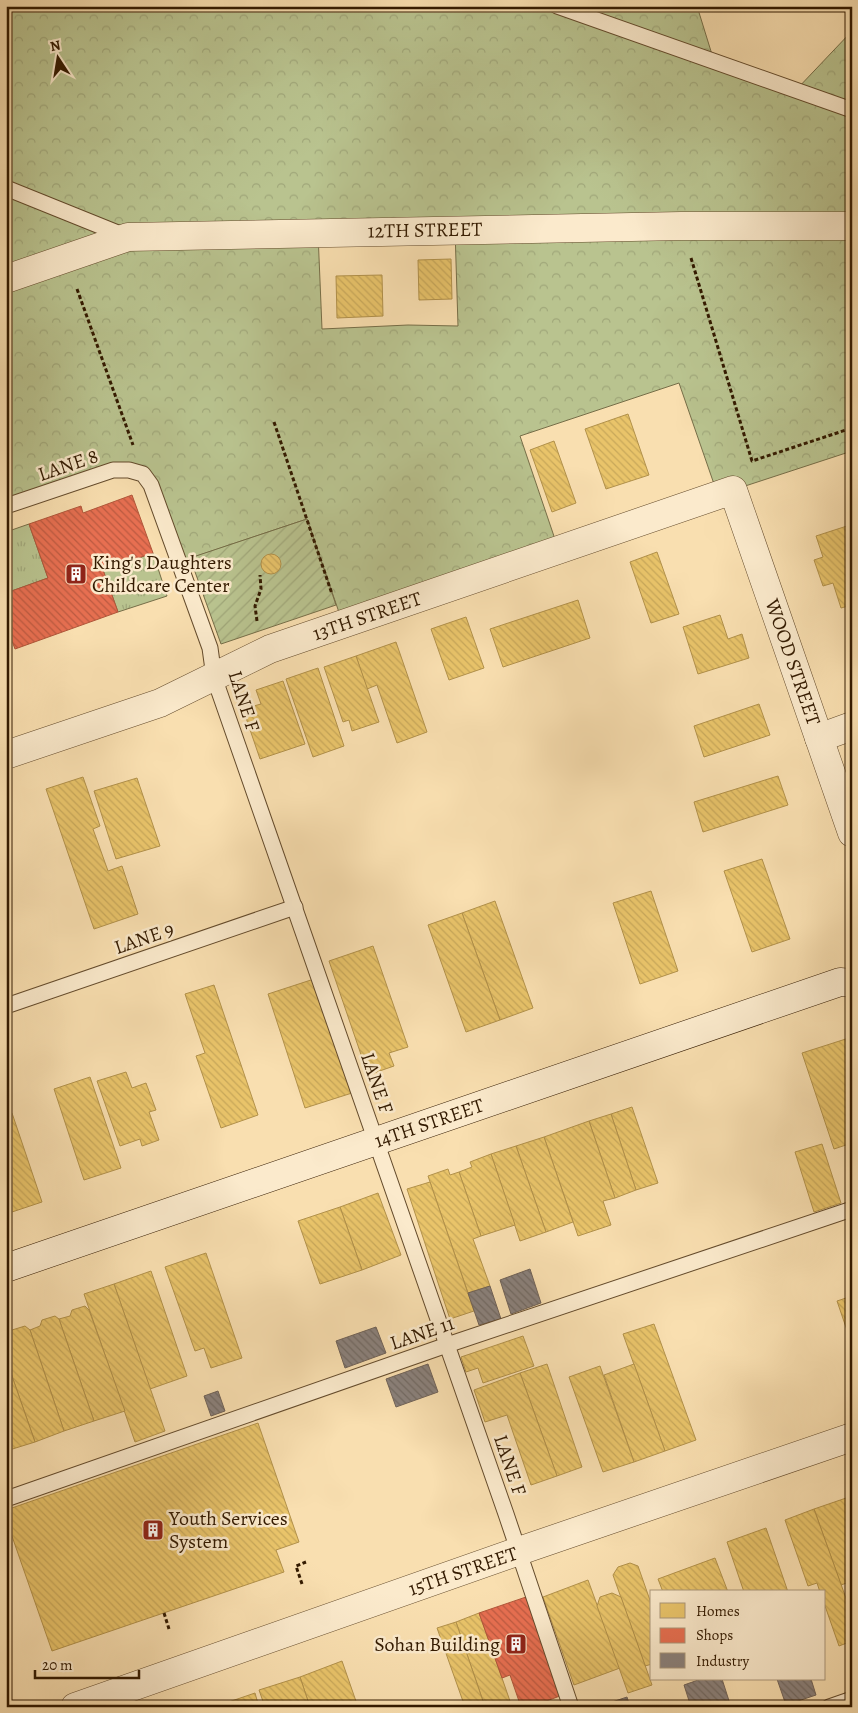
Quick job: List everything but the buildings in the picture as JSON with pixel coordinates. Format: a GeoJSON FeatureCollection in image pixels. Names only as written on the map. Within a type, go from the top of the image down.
{"type":"FeatureCollection","features":[{"type":"Feature","properties":{"kind":"street","name":"12TH STREET"},"geometry":{"type":"LineString","coordinates":[[6,279],[128,237],[672,226],[852,226]]}},
{"type":"Feature","properties":{"kind":"street","name":"13TH STREET"},"geometry":{"type":"LineString","coordinates":[[6,756],[160,702],[270,649],[734,490]]}},
{"type":"Feature","properties":{"kind":"street","name":"WOOD STREET"},"geometry":{"type":"LineString","coordinates":[[734,490],[852,833]]}},
{"type":"Feature","properties":{"kind":"street"},"geometry":{"type":"LineString","coordinates":[[819,738],[852,726]]}},
{"type":"Feature","properties":{"kind":"street","name":"14TH STREET"},"geometry":{"type":"LineString","coordinates":[[6,1268],[848,980]]}},
{"type":"Feature","properties":{"kind":"street","name":"15TH STREET"},"geometry":{"type":"LineString","coordinates":[[75,1707],[519,1551],[852,1437]]}},
{"type":"Feature","properties":{"kind":"lane"},"geometry":{"type":"LineString","coordinates":[[557,6],[852,110]]}},
{"type":"Feature","properties":{"kind":"lane"},"geometry":{"type":"LineString","coordinates":[[6,188],[128,237]]}},
{"type":"Feature","properties":{"kind":"lane","name":"LANE 8"},"geometry":{"type":"LineString","coordinates":[[6,506],[113,470],[129,470],[143,474]]}},
{"type":"Feature","properties":{"kind":"lane","name":"LANE F"},"geometry":{"type":"LineString","coordinates":[[143,474],[151,485],[210,648],[214,677],[519,1551],[571,1707]]}},
{"type":"Feature","properties":{"kind":"lane","name":"LANE 9"},"geometry":{"type":"LineString","coordinates":[[6,1006],[295,907]]}},
{"type":"Feature","properties":{"kind":"lane","name":"LANE 11"},"geometry":{"type":"LineString","coordinates":[[6,1499],[447,1345],[852,1208]]}},
{"type":"Feature","properties":{"kind":"lane"},"geometry":{"type":"LineString","coordinates":[[829,1707],[852,1699]]}},
{"type":"Feature","properties":{"kind":"path"},"geometry":{"type":"LineString","coordinates":[[690,255],[752,461],[852,428]]}},
{"type":"Feature","properties":{"kind":"path"},"geometry":{"type":"LineString","coordinates":[[76,287],[143,474]]}},
{"type":"Feature","properties":{"kind":"path"},"geometry":{"type":"LineString","coordinates":[[274,422],[332,595]]}},
{"type":"Feature","properties":{"kind":"path"},"geometry":{"type":"LineString","coordinates":[[258,624],[255,606],[261,589],[260,575]]}},
{"type":"Feature","properties":{"kind":"path"},"geometry":{"type":"LineString","coordinates":[[302,1584],[296,1566],[306,1562]]}},
{"type":"Feature","properties":{"kind":"path"},"geometry":{"type":"LineString","coordinates":[[164,1613],[169,1629]]}},
{"type":"Feature","properties":{"kind":"green space"},"geometry":{"type":"Polygon","coordinates":[[[6,6],[697,6],[714,61],[796,90],[852,31],[852,451],[733,490],[714,484],[679,383],[520,436],[559,551],[343,624],[307,519],[179,562],[151,485],[129,470],[6,506],[6,6]],[[455,230],[318,233],[322,329],[408,325],[458,326],[455,230]]]}},
{"type":"Feature","properties":{"kind":"green space"},"geometry":{"type":"Polygon","coordinates":[[[307,519],[336,605],[221,644],[190,558],[307,519]]]}},
{"type":"Feature","properties":{"kind":"green space"},"geometry":{"type":"Polygon","coordinates":[[[29,524],[48,578],[6,593],[6,532],[29,524]]]}},
{"type":"Feature","properties":{"kind":"green space"},"geometry":{"type":"Polygon","coordinates":[[[153,553],[167,596],[118,612],[103,570],[153,553]]]}},
{"type":"Feature","properties":{"kind":"place","name":"King's Daughters Childcare Center"},"geometry":{"type":"Point","coordinates":[76,574]}},
{"type":"Feature","properties":{"kind":"place","name":"Youth Services System"},"geometry":{"type":"Point","coordinates":[153,1530]}},
{"type":"Feature","properties":{"kind":"place","name":"Sohan Building"},"geometry":{"type":"Point","coordinates":[516,1644]}}]}
